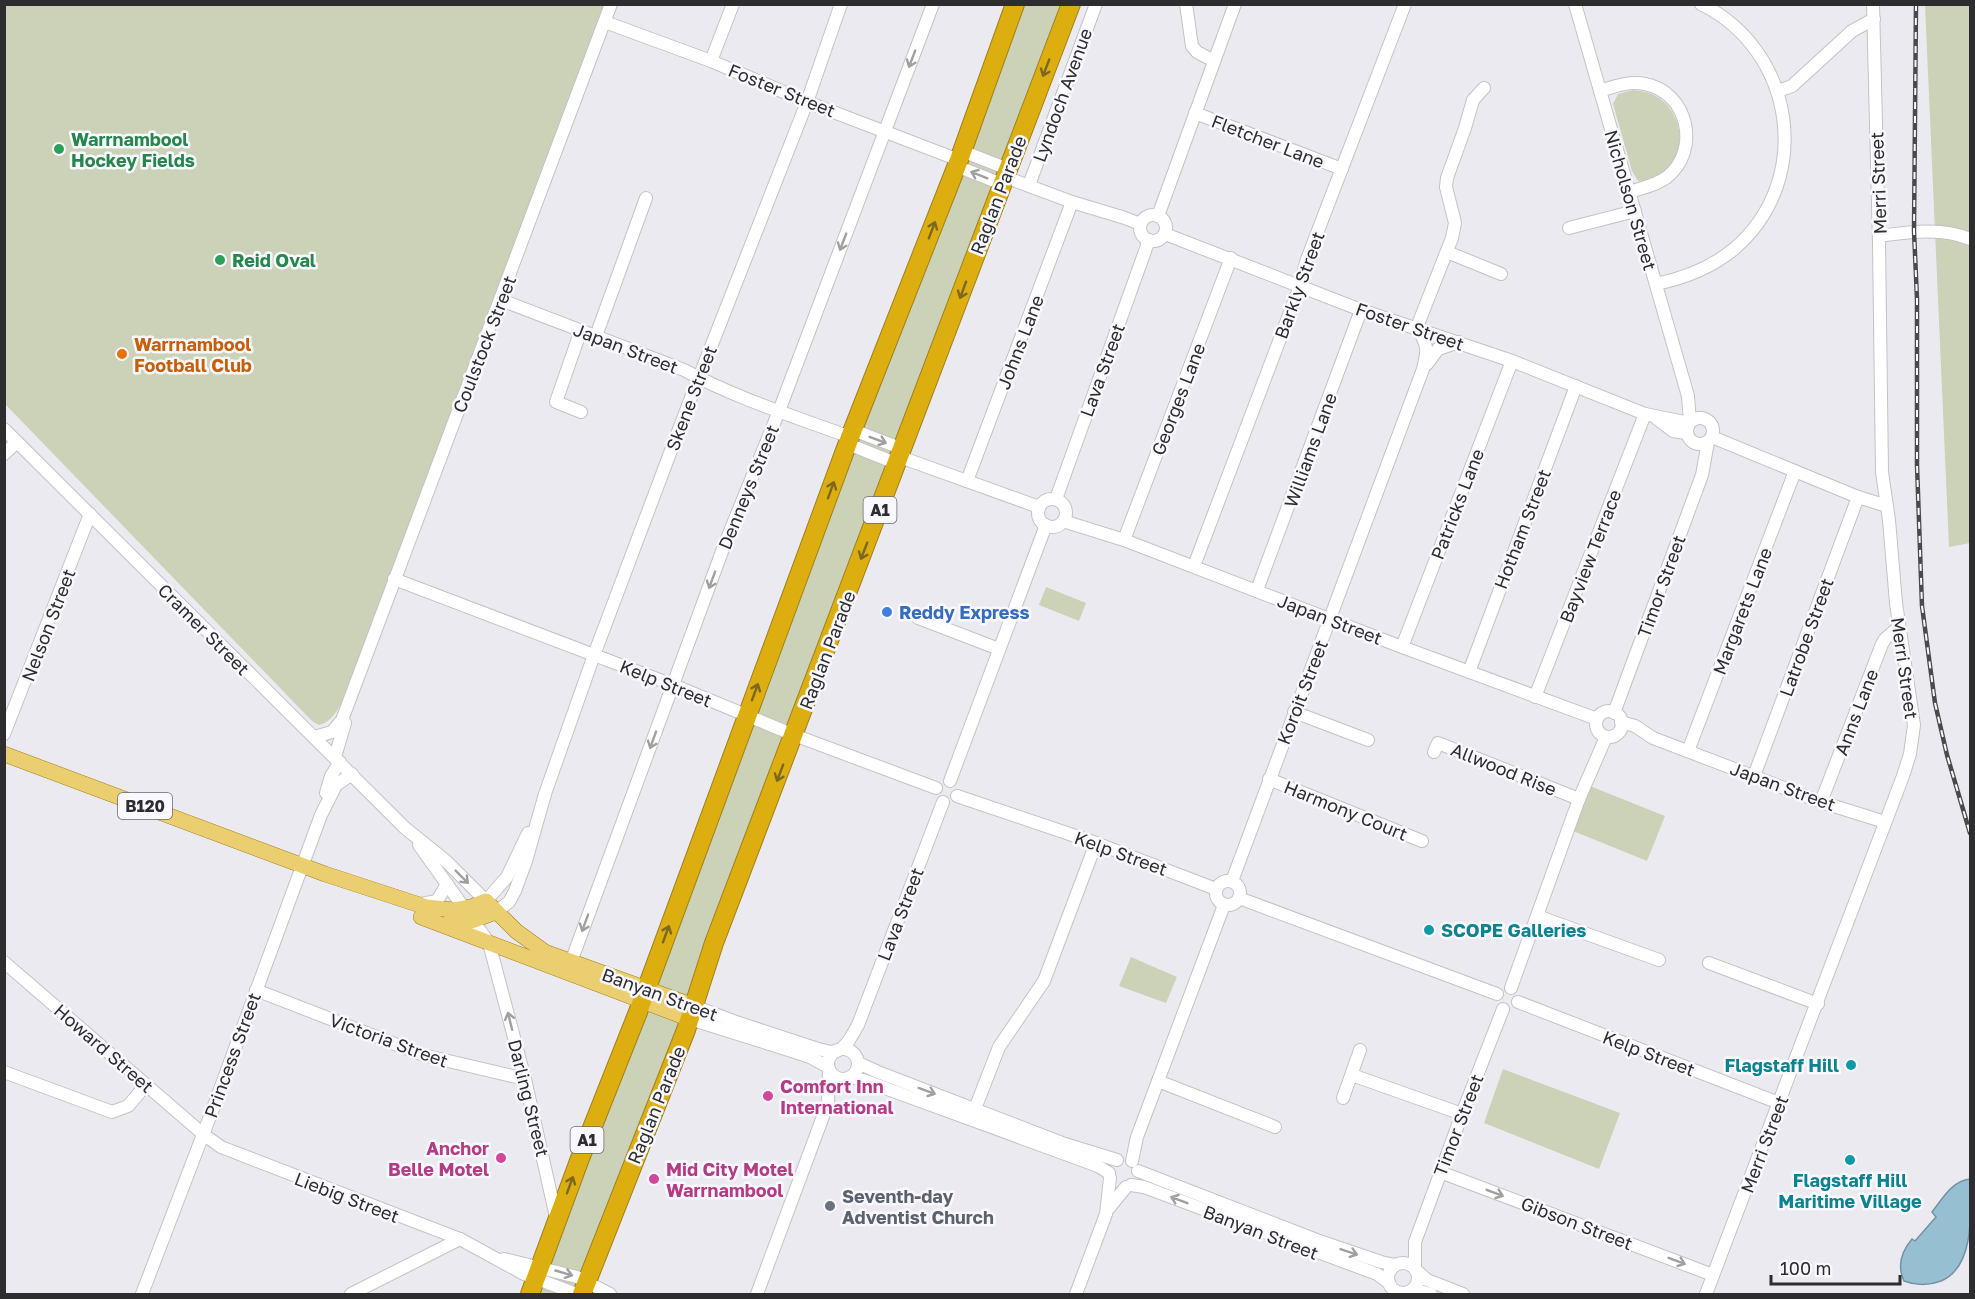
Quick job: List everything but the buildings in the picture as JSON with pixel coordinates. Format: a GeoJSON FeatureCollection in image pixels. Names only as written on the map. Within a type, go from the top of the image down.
{"type":"FeatureCollection","features":[{"type":"Feature","properties":{"kind":"highway","name":"A1"},"geometry":{"type":"LineString","coordinates":[[535,1280],[644,995],[850,437],[959,159],[1015,4]]}},
{"type":"Feature","properties":{"kind":"highway","name":"Raglan Parade"},"geometry":{"type":"LineString","coordinates":[[582,1290],[692,1012],[714,942],[901,456],[1071,4]]}},
{"type":"Feature","properties":{"kind":"main road","name":"B120"},"geometry":{"type":"LineString","coordinates":[[4,754],[302,865],[419,911],[496,946]]}},
{"type":"Feature","properties":{"kind":"main road","name":"Banyan Street"},"geometry":{"type":"LineString","coordinates":[[491,906],[520,935],[569,967]]}},
{"type":"Feature","properties":{"kind":"main road","name":"B120"},"geometry":{"type":"LineString","coordinates":[[419,911],[439,910],[468,915],[491,906]]}},
{"type":"Feature","properties":{"kind":"main road"},"geometry":{"type":"LineString","coordinates":[[496,946],[520,935]]}},
{"type":"Feature","properties":{"kind":"main road","name":"Banyan Street"},"geometry":{"type":"LineString","coordinates":[[496,946],[569,967],[692,1012]]}},
{"type":"Feature","properties":{"kind":"street","name":"Coulstock Street"},"geometry":{"type":"LineString","coordinates":[[314,737],[336,730],[342,720],[611,4]]}},
{"type":"Feature","properties":{"kind":"street"},"geometry":{"type":"LineString","coordinates":[[711,61],[733,4]]}},
{"type":"Feature","properties":{"kind":"street","name":"Skene Street"},"geometry":{"type":"LineString","coordinates":[[520,935],[509,915],[545,794],[594,655],[698,378],[807,102],[841,4]]}},
{"type":"Feature","properties":{"kind":"street","name":"Denneys Street"},"geometry":{"type":"LineString","coordinates":[[569,967],[724,546],[779,411],[933,4]]}},
{"type":"Feature","properties":{"kind":"street","name":"Lyndoch Avenue"},"geometry":{"type":"LineString","coordinates":[[1029,185],[1096,4]]}},
{"type":"Feature","properties":{"kind":"street"},"geometry":{"type":"LineString","coordinates":[[1186,4],[1192,46],[1197,52],[1214,61]]}},
{"type":"Feature","properties":{"kind":"street"},"geometry":{"type":"LineString","coordinates":[[1158,216],[1235,4]]}},
{"type":"Feature","properties":{"kind":"street","name":"Barkly Street"},"geometry":{"type":"LineString","coordinates":[[1194,566],[1300,286],[1306,262],[1405,4]]}},
{"type":"Feature","properties":{"kind":"street","name":"Nicholson Street"},"geometry":{"type":"LineString","coordinates":[[1575,4],[1688,396],[1688,426]]}},
{"type":"Feature","properties":{"kind":"street"},"geometry":{"type":"LineString","coordinates":[[1656,284],[1693,274],[1718,261],[1747,237],[1764,213],[1777,185],[1784,158],[1785,130],[1778,90],[1766,64],[1750,41],[1723,17],[1701,4]]}},
{"type":"Feature","properties":{"kind":"street","name":"Merri Street"},"geometry":{"type":"LineString","coordinates":[[1706,1294],[1818,1004],[1910,754],[1914,725],[1899,627],[1881,455],[1879,236],[1873,4]]}},
{"type":"Feature","properties":{"kind":"street"},"geometry":{"type":"LineString","coordinates":[[1778,90],[1792,86],[1852,31],[1874,19]]}},
{"type":"Feature","properties":{"kind":"street","name":"Foster Street"},"geometry":{"type":"LineString","coordinates":[[605,22],[711,61],[807,102],[1005,176]]}},
{"type":"Feature","properties":{"kind":"street"},"geometry":{"type":"LineString","coordinates":[[1600,91],[1629,83],[1650,85],[1671,97],[1685,120],[1685,149],[1676,168],[1661,181],[1629,192]]}},
{"type":"Feature","properties":{"kind":"street"},"geometry":{"type":"LineString","coordinates":[[1417,327],[1447,252],[1455,223],[1446,186],[1447,178],[1473,100],[1484,88]]}},
{"type":"Feature","properties":{"kind":"street","name":"Fletcher Lane"},"geometry":{"type":"LineString","coordinates":[[1195,113],[1342,169]]}},
{"type":"Feature","properties":{"kind":"street"},"geometry":{"type":"LineString","coordinates":[[1005,176],[1072,202],[1140,224]]}},
{"type":"Feature","properties":{"kind":"street"},"geometry":{"type":"LineString","coordinates":[[596,336],[646,198]]}},
{"type":"Feature","properties":{"kind":"street","name":"Johns Lane"},"geometry":{"type":"LineString","coordinates":[[967,481],[1072,202]]}},
{"type":"Feature","properties":{"kind":"street"},"geometry":{"type":"LineString","coordinates":[[1569,228],[1635,211]]}},
{"type":"Feature","properties":{"kind":"street"},"geometry":{"type":"LineString","coordinates":[[1149,215],[1158,216],[1164,221],[1165,234],[1158,240],[1149,240],[1142,234],[1140,224],[1149,215]]}},
{"type":"Feature","properties":{"kind":"street"},"geometry":{"type":"LineString","coordinates":[[1879,236],[1914,231],[1938,232],[1971,239]]}},
{"type":"Feature","properties":{"kind":"street","name":"Foster Street"},"geometry":{"type":"LineString","coordinates":[[1165,234],[1361,310],[1417,327],[1512,361],[1650,415],[1673,430],[1688,426]]}},
{"type":"Feature","properties":{"kind":"street","name":"Lava Street"},"geometry":{"type":"LineString","coordinates":[[1056,500],[1149,240]]}},
{"type":"Feature","properties":{"kind":"street"},"geometry":{"type":"LineString","coordinates":[[1447,252],[1501,274]]}},
{"type":"Feature","properties":{"kind":"street","name":"Georges Lane"},"geometry":{"type":"LineString","coordinates":[[1124,540],[1231,258]]}},
{"type":"Feature","properties":{"kind":"street","name":"Japan Street"},"geometry":{"type":"LineString","coordinates":[[501,300],[684,370],[779,411],[1039,507]]}},
{"type":"Feature","properties":{"kind":"street","name":"Williams Lane"},"geometry":{"type":"LineString","coordinates":[[1257,590],[1361,310]]}},
{"type":"Feature","properties":{"kind":"street","name":"Koroit Street"},"geometry":{"type":"LineString","coordinates":[[1232,881],[1423,369],[1428,351],[1417,327]]}},
{"type":"Feature","properties":{"kind":"street"},"geometry":{"type":"LineString","coordinates":[[581,412],[556,402],[582,330]]}},
{"type":"Feature","properties":{"kind":"street","name":"Koroit Street"},"geometry":{"type":"LineString","coordinates":[[1423,369],[1438,349],[1459,342]]}},
{"type":"Feature","properties":{"kind":"street","name":"Patricks Lane"},"geometry":{"type":"LineString","coordinates":[[1402,647],[1512,361]]}},
{"type":"Feature","properties":{"kind":"street","name":"Hotham Street"},"geometry":{"type":"LineString","coordinates":[[1469,672],[1576,386]]}},
{"type":"Feature","properties":{"kind":"street","name":"Nicholson Street"},"geometry":{"type":"LineString","coordinates":[[1688,396],[1704,418]]}},
{"type":"Feature","properties":{"kind":"street","name":"Bayview Terrace"},"geometry":{"type":"LineString","coordinates":[[1535,697],[1650,415]]}},
{"type":"Feature","properties":{"kind":"street"},"geometry":{"type":"LineString","coordinates":[[1707,438],[1711,424],[1704,418],[1697,418],[1688,426],[1689,439],[1725,438],[1730,444],[1858,497],[1887,506]]}},
{"type":"Feature","properties":{"kind":"street","name":"Cramer Street"},"geometry":{"type":"LineString","coordinates":[[4,429],[405,828],[446,861],[491,906]]}},
{"type":"Feature","properties":{"kind":"street","name":"Timor Street"},"geometry":{"type":"LineString","coordinates":[[1618,717],[1700,482],[1707,438]]}},
{"type":"Feature","properties":{"kind":"street"},"geometry":{"type":"LineString","coordinates":[[4,454],[17,442]]}},
{"type":"Feature","properties":{"kind":"street","name":"Margarets Lane"},"geometry":{"type":"LineString","coordinates":[[1688,751],[1796,471]]}},
{"type":"Feature","properties":{"kind":"street","name":"Latrobe Street"},"geometry":{"type":"LineString","coordinates":[[1754,776],[1858,497]]}},
{"type":"Feature","properties":{"kind":"street"},"geometry":{"type":"LineString","coordinates":[[1047,500],[1056,500],[1064,505],[1063,521],[1057,526],[1046,525],[1039,516],[1039,507],[1047,500]]}},
{"type":"Feature","properties":{"kind":"street","name":"Nelson Street"},"geometry":{"type":"LineString","coordinates":[[4,734],[90,514]]}},
{"type":"Feature","properties":{"kind":"street","name":"Japan Street"},"geometry":{"type":"LineString","coordinates":[[1063,521],[1124,540],[1597,719]]}},
{"type":"Feature","properties":{"kind":"street"},"geometry":{"type":"LineString","coordinates":[[950,781],[1046,525]]}},
{"type":"Feature","properties":{"kind":"street","name":"Kelp Street"},"geometry":{"type":"LineString","coordinates":[[394,579],[673,685],[794,735],[936,789]]}},
{"type":"Feature","properties":{"kind":"street"},"geometry":{"type":"LineString","coordinates":[[918,618],[999,649]]}},
{"type":"Feature","properties":{"kind":"street","name":"Anns Lane"},"geometry":{"type":"LineString","coordinates":[[1821,802],[1882,644],[1899,627]]}},
{"type":"Feature","properties":{"kind":"street","name":"Coulstock Street"},"geometry":{"type":"LineString","coordinates":[[337,759],[356,684]]}},
{"type":"Feature","properties":{"kind":"street"},"geometry":{"type":"LineString","coordinates":[[1294,712],[1368,740]]}},
{"type":"Feature","properties":{"kind":"street"},"geometry":{"type":"LineString","coordinates":[[1511,988],[1579,799],[1611,736],[1620,729],[1618,717],[1603,713],[1597,719],[1598,730],[1611,736]]}},
{"type":"Feature","properties":{"kind":"street","name":"Japan Street"},"geometry":{"type":"LineString","coordinates":[[1618,717],[1648,735],[1688,751],[1821,802],[1885,822]]}},
{"type":"Feature","properties":{"kind":"street","name":"Japan Street"},"geometry":{"type":"LineString","coordinates":[[1611,736],[1648,735]]}},
{"type":"Feature","properties":{"kind":"street","name":"Allwood Rise"},"geometry":{"type":"LineString","coordinates":[[1434,752],[1438,743],[1579,799]]}},
{"type":"Feature","properties":{"kind":"street","name":"Princess Street"},"geometry":{"type":"LineString","coordinates":[[321,815],[337,759]]}},
{"type":"Feature","properties":{"kind":"street","name":"Princess Street"},"geometry":{"type":"LineString","coordinates":[[142,1294],[321,815],[336,785],[352,774]]}},
{"type":"Feature","properties":{"kind":"street","name":"Harmony Court"},"geometry":{"type":"LineString","coordinates":[[1269,779],[1422,841]]}},
{"type":"Feature","properties":{"kind":"street"},"geometry":{"type":"LineString","coordinates":[[950,781],[957,786],[957,796],[952,802],[943,802],[938,799],[936,789],[940,783],[950,781]]}},
{"type":"Feature","properties":{"kind":"street","name":"Skene Street"},"geometry":{"type":"LineString","coordinates":[[491,906],[507,877],[545,794]]}},
{"type":"Feature","properties":{"kind":"street","name":"Kelp Street"},"geometry":{"type":"LineString","coordinates":[[957,796],[1096,843],[1216,888]]}},
{"type":"Feature","properties":{"kind":"street","name":"Lava Street"},"geometry":{"type":"LineString","coordinates":[[839,1050],[848,1042],[858,1026],[943,802]]}},
{"type":"Feature","properties":{"kind":"street","name":"Cramer Street"},"geometry":{"type":"LineString","coordinates":[[405,828],[468,915]]}},
{"type":"Feature","properties":{"kind":"street"},"geometry":{"type":"LineString","coordinates":[[973,1113],[999,1047],[1044,981],[1096,843]]}},
{"type":"Feature","properties":{"kind":"street"},"geometry":{"type":"LineString","coordinates":[[1222,881],[1232,881],[1240,890],[1239,898],[1233,904],[1224,905],[1216,898],[1216,888],[1222,881]]}},
{"type":"Feature","properties":{"kind":"street"},"geometry":{"type":"LineString","coordinates":[[419,911],[437,900],[447,884]]}},
{"type":"Feature","properties":{"kind":"street","name":"Skene Street"},"geometry":{"type":"LineString","coordinates":[[491,906],[506,905],[515,891]]}},
{"type":"Feature","properties":{"kind":"street"},"geometry":{"type":"LineString","coordinates":[[1239,898],[1497,994]]}},
{"type":"Feature","properties":{"kind":"street"},"geometry":{"type":"LineString","coordinates":[[1127,1163],[1224,905]]}},
{"type":"Feature","properties":{"kind":"street"},"geometry":{"type":"LineString","coordinates":[[468,915],[496,946]]}},
{"type":"Feature","properties":{"kind":"street"},"geometry":{"type":"LineString","coordinates":[[1537,916],[1659,960]]}},
{"type":"Feature","properties":{"kind":"street","name":"Darling Street"},"geometry":{"type":"LineString","coordinates":[[496,946],[499,977],[551,1187],[556,1221]]}},
{"type":"Feature","properties":{"kind":"street","name":"Howard Street"},"geometry":{"type":"LineString","coordinates":[[4,962],[203,1134]]}},
{"type":"Feature","properties":{"kind":"street"},"geometry":{"type":"LineString","coordinates":[[1709,963],[1818,1004]]}},
{"type":"Feature","properties":{"kind":"street"},"geometry":{"type":"LineString","coordinates":[[1511,988],[1518,995],[1518,1002],[1514,1008],[1503,1009],[1496,1001],[1497,994],[1501,989],[1511,988]]}},
{"type":"Feature","properties":{"kind":"street","name":"Victoria Street"},"geometry":{"type":"LineString","coordinates":[[256,990],[423,1055],[525,1079]]}},
{"type":"Feature","properties":{"kind":"street","name":"Kelp Street"},"geometry":{"type":"LineString","coordinates":[[1518,1002],[1779,1103]]}},
{"type":"Feature","properties":{"kind":"street","name":"Timor Street"},"geometry":{"type":"LineString","coordinates":[[1416,1270],[1416,1242],[1440,1172],[1503,1009]]}},
{"type":"Feature","properties":{"kind":"street","name":"Banyan Street"},"geometry":{"type":"LineString","coordinates":[[692,1012],[736,1022],[818,1049],[831,1052],[839,1050]]}},
{"type":"Feature","properties":{"kind":"street","name":"Banyan Street"},"geometry":{"type":"LineString","coordinates":[[692,1012],[810,1057],[829,1069]]}},
{"type":"Feature","properties":{"kind":"street","name":"Lava Street"},"geometry":{"type":"LineString","coordinates":[[856,1059],[858,1026]]}},
{"type":"Feature","properties":{"kind":"street"},"geometry":{"type":"LineString","coordinates":[[757,1294],[828,1103],[831,1056],[839,1050],[849,1051],[856,1059],[856,1071],[828,1103]]}},
{"type":"Feature","properties":{"kind":"street"},"geometry":{"type":"LineString","coordinates":[[1343,1098],[1360,1050]]}},
{"type":"Feature","properties":{"kind":"street","name":"Banyan Street"},"geometry":{"type":"LineString","coordinates":[[856,1059],[878,1072],[1098,1166],[1110,1175]]}},
{"type":"Feature","properties":{"kind":"street"},"geometry":{"type":"LineString","coordinates":[[829,1069],[837,1078],[849,1078]]}},
{"type":"Feature","properties":{"kind":"street"},"geometry":{"type":"LineString","coordinates":[[4,1072],[112,1112],[128,1106],[146,1085]]}},
{"type":"Feature","properties":{"kind":"street"},"geometry":{"type":"LineString","coordinates":[[1352,1075],[1462,1114]]}},
{"type":"Feature","properties":{"kind":"street","name":"Banyan Street"},"geometry":{"type":"LineString","coordinates":[[849,1078],[863,1080],[973,1113],[1127,1163],[1322,1242],[1381,1262],[1397,1264]]}},
{"type":"Feature","properties":{"kind":"street"},"geometry":{"type":"LineString","coordinates":[[1158,1081],[1275,1127]]}},
{"type":"Feature","properties":{"kind":"street","name":"Liebig Street"},"geometry":{"type":"LineString","coordinates":[[203,1134],[221,1147],[235,1153],[460,1239],[535,1280],[610,1294]]}},
{"type":"Feature","properties":{"kind":"street"},"geometry":{"type":"LineString","coordinates":[[1076,1294],[1108,1209],[1112,1165],[1127,1163]]}},
{"type":"Feature","properties":{"kind":"street"},"geometry":{"type":"LineString","coordinates":[[1108,1209],[1137,1179],[1127,1163]]}},
{"type":"Feature","properties":{"kind":"street","name":"Gibson Street"},"geometry":{"type":"LineString","coordinates":[[1440,1172],[1713,1275]]}},
{"type":"Feature","properties":{"kind":"street"},"geometry":{"type":"LineString","coordinates":[[1110,1175],[1114,1184],[1128,1186]]}},
{"type":"Feature","properties":{"kind":"street","name":"Banyan Street"},"geometry":{"type":"LineString","coordinates":[[1128,1186],[1144,1187],[1377,1274],[1390,1288]]}},
{"type":"Feature","properties":{"kind":"street"},"geometry":{"type":"LineString","coordinates":[[351,1294],[460,1239]]}},
{"type":"Feature","properties":{"kind":"street","name":"Timor Street"},"geometry":{"type":"LineString","coordinates":[[1397,1264],[1416,1242]]}},
{"type":"Feature","properties":{"kind":"street"},"geometry":{"type":"LineString","coordinates":[[1431,1294],[1397,1292],[1390,1288],[1389,1273],[1397,1264],[1407,1263],[1427,1281],[1463,1294]]}},
{"type":"Feature","properties":{"kind":"street"},"geometry":{"type":"LineString","coordinates":[[1407,1293],[1418,1283],[1416,1270]]}},
{"type":"Feature","properties":{"kind":"green space"},"geometry":{"type":"Polygon","coordinates":[[[5,5],[607,5],[352,680],[339,707],[331,719],[325,723],[319,725],[312,721],[5,404],[5,5]]]}},
{"type":"Feature","properties":{"kind":"green space"},"geometry":{"type":"Polygon","coordinates":[[[1015,5],[1069,5],[582,1294],[530,1294],[1015,5]]]}},
{"type":"Feature","properties":{"kind":"green space"},"geometry":{"type":"Polygon","coordinates":[[[1925,5],[1970,5],[1970,543],[1949,547],[1925,5]]]}},
{"type":"Feature","properties":{"kind":"green space"},"geometry":{"type":"Polygon","coordinates":[[[1633,90],[1656,96],[1668,106],[1676,120],[1680,134],[1679,149],[1674,162],[1666,173],[1654,179],[1638,181],[1632,171],[1613,104],[1618,94],[1633,90]]]}},
{"type":"Feature","properties":{"kind":"green space"},"geometry":{"type":"Polygon","coordinates":[[[1046,587],[1086,603],[1079,621],[1039,605],[1046,587]]]}},
{"type":"Feature","properties":{"kind":"green space"},"geometry":{"type":"Polygon","coordinates":[[[1585,784],[1665,816],[1647,861],[1568,829],[1585,784]]]}},
{"type":"Feature","properties":{"kind":"green space"},"geometry":{"type":"Polygon","coordinates":[[[1131,957],[1177,977],[1166,1003],[1119,986],[1131,957]]]}},
{"type":"Feature","properties":{"kind":"green space"},"geometry":{"type":"Polygon","coordinates":[[[1503,1069],[1620,1113],[1599,1169],[1484,1123],[1503,1069]]]}},
{"type":"Feature","properties":{"kind":"water"},"geometry":{"type":"Polygon","coordinates":[[[1970,1179],[1969,1237],[1960,1264],[1952,1274],[1936,1283],[1922,1285],[1904,1281],[1901,1265],[1908,1244],[1912,1239],[1915,1241],[1936,1217],[1932,1212],[1948,1191],[1958,1183],[1970,1179]]]}},
{"type":"Feature","properties":{"kind":"railway"},"geometry":{"type":"LineString","coordinates":[[1916,4],[1914,231],[1917,299],[1917,465],[1922,606],[1935,703],[1947,755],[1970,833]]}},
{"type":"Feature","properties":{"kind":"place","name":"Warrnambool Hockey Fields"},"geometry":{"type":"Point","coordinates":[59,149]}},
{"type":"Feature","properties":{"kind":"place","name":"Reid Oval"},"geometry":{"type":"Point","coordinates":[220,260]}},
{"type":"Feature","properties":{"kind":"place","name":"Warrnambool Football Club"},"geometry":{"type":"Point","coordinates":[122,354]}},
{"type":"Feature","properties":{"kind":"place","name":"Reddy Express"},"geometry":{"type":"Point","coordinates":[887,612]}},
{"type":"Feature","properties":{"kind":"place","name":"SCOPE Galleries"},"geometry":{"type":"Point","coordinates":[1429,930]}},
{"type":"Feature","properties":{"kind":"place","name":"Flagstaff Hill"},"geometry":{"type":"Point","coordinates":[1851,1065]}},
{"type":"Feature","properties":{"kind":"place","name":"Comfort Inn International"},"geometry":{"type":"Point","coordinates":[768,1096]}},
{"type":"Feature","properties":{"kind":"place","name":"Anchor Belle Motel"},"geometry":{"type":"Point","coordinates":[501,1158]}},
{"type":"Feature","properties":{"kind":"place","name":"Flagstaff Hill Maritime Village"},"geometry":{"type":"Point","coordinates":[1850,1160]}},
{"type":"Feature","properties":{"kind":"place","name":"Mid City Motel Warrnambool"},"geometry":{"type":"Point","coordinates":[654,1179]}},
{"type":"Feature","properties":{"kind":"place","name":"Seventh-day Adventist Church"},"geometry":{"type":"Point","coordinates":[830,1206]}}]}
